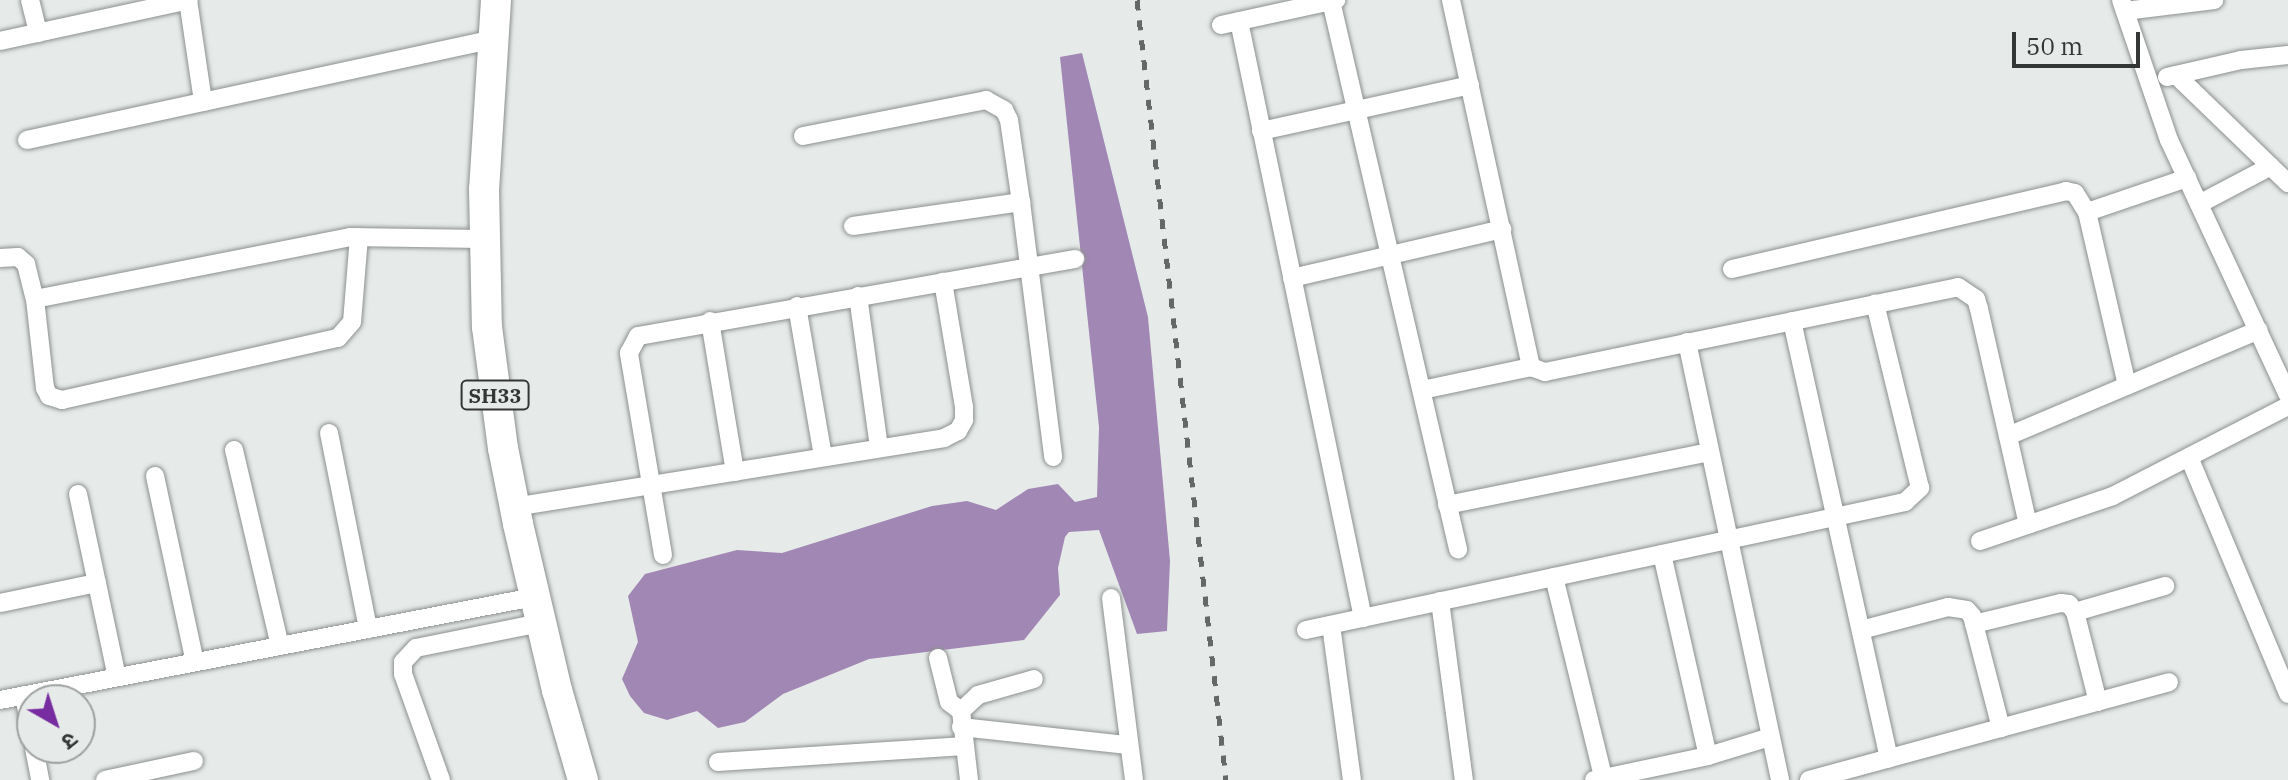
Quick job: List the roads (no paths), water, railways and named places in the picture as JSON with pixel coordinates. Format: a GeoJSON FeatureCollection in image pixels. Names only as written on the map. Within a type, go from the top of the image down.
{"type":"FeatureCollection","features":[{"type":"Feature","properties":{"kind":"main road","name":"SH33"},"geometry":{"type":"LineString","coordinates":[[496,0],[483,239],[493,382],[514,507],[537,610],[583,780]]}},
{"type":"Feature","properties":{"kind":"street"},"geometry":{"type":"LineString","coordinates":[[30,0],[38,33]]}},
{"type":"Feature","properties":{"kind":"street"},"geometry":{"type":"LineString","coordinates":[[1363,618],[1261,131],[1230,23],[1334,0],[1458,549]]}},
{"type":"Feature","properties":{"kind":"street"},"geometry":{"type":"LineString","coordinates":[[1451,0],[1531,367]]}},
{"type":"Feature","properties":{"kind":"street"},"geometry":{"type":"LineString","coordinates":[[2214,0],[2123,5],[2169,140],[2288,395]]}},
{"type":"Feature","properties":{"kind":"street"},"geometry":{"type":"LineString","coordinates":[[0,41],[38,33],[110,8],[181,1],[203,102]]}},
{"type":"Feature","properties":{"kind":"street"},"geometry":{"type":"LineString","coordinates":[[27,140],[494,39]]}},
{"type":"Feature","properties":{"kind":"street"},"geometry":{"type":"LineString","coordinates":[[2149,80],[2241,60],[2288,55]]}},
{"type":"Feature","properties":{"kind":"street"},"geometry":{"type":"LineString","coordinates":[[2176,75],[2288,183]]}},
{"type":"Feature","properties":{"kind":"street"},"geometry":{"type":"LineString","coordinates":[[1261,131],[1470,85]]}},
{"type":"Feature","properties":{"kind":"street"},"geometry":{"type":"LineString","coordinates":[[803,136],[986,100],[995,103],[1009,120],[1053,457]]}},
{"type":"Feature","properties":{"kind":"street"},"geometry":{"type":"LineString","coordinates":[[2199,204],[2271,166]]}},
{"type":"Feature","properties":{"kind":"street"},"geometry":{"type":"LineString","coordinates":[[2087,212],[2187,178]]}},
{"type":"Feature","properties":{"kind":"street"},"geometry":{"type":"LineString","coordinates":[[1732,269],[2066,191],[2083,201],[2087,212],[2127,385]]}},
{"type":"Feature","properties":{"kind":"street"},"geometry":{"type":"LineString","coordinates":[[853,226],[1021,202]]}},
{"type":"Feature","properties":{"kind":"street"},"geometry":{"type":"LineString","coordinates":[[1292,278],[1502,229]]}},
{"type":"Feature","properties":{"kind":"street"},"geometry":{"type":"LineString","coordinates":[[35,299],[359,237],[483,239]]}},
{"type":"Feature","properties":{"kind":"street"},"geometry":{"type":"LineString","coordinates":[[0,258],[18,257],[26,264],[35,299],[45,388],[49,396],[62,400],[338,338],[352,322],[359,237]]}},
{"type":"Feature","properties":{"kind":"street"},"geometry":{"type":"LineString","coordinates":[[663,555],[629,353],[632,343],[647,332],[1075,259]]}},
{"type":"Feature","properties":{"kind":"street"},"geometry":{"type":"LineString","coordinates":[[514,507],[944,438],[958,431],[964,420],[943,282]]}},
{"type":"Feature","properties":{"kind":"street"},"geometry":{"type":"LineString","coordinates":[[1422,390],[1531,367],[1545,372],[1958,287],[1968,292],[1979,309],[2028,525]]}},
{"type":"Feature","properties":{"kind":"street"},"geometry":{"type":"LineString","coordinates":[[858,296],[879,448]]}},
{"type":"Feature","properties":{"kind":"street"},"geometry":{"type":"LineString","coordinates":[[1306,630],[1905,502],[1920,488],[1875,303]]}},
{"type":"Feature","properties":{"kind":"street"},"geometry":{"type":"LineString","coordinates":[[797,306],[823,457]]}},
{"type":"Feature","properties":{"kind":"street"},"geometry":{"type":"LineString","coordinates":[[710,321],[735,472]]}},
{"type":"Feature","properties":{"kind":"street"},"geometry":{"type":"LineString","coordinates":[[1792,321],[1889,758]]}},
{"type":"Feature","properties":{"kind":"street"},"geometry":{"type":"LineString","coordinates":[[2008,436],[2259,330]]}},
{"type":"Feature","properties":{"kind":"street"},"geometry":{"type":"LineString","coordinates":[[1687,342],[1780,780]]}},
{"type":"Feature","properties":{"kind":"street"},"geometry":{"type":"LineString","coordinates":[[1980,541],[2113,496],[2288,406]]}},
{"type":"Feature","properties":{"kind":"street"},"geometry":{"type":"LineString","coordinates":[[329,433],[368,629]]}},
{"type":"Feature","properties":{"kind":"street"},"geometry":{"type":"LineString","coordinates":[[234,450],[280,646]]}},
{"type":"Feature","properties":{"kind":"street"},"geometry":{"type":"LineString","coordinates":[[1447,505],[1709,452]]}},
{"type":"Feature","properties":{"kind":"street"},"geometry":{"type":"LineString","coordinates":[[2189,457],[2288,694]]}},
{"type":"Feature","properties":{"kind":"street"},"geometry":{"type":"LineString","coordinates":[[155,476],[195,662]]}},
{"type":"Feature","properties":{"kind":"street"},"geometry":{"type":"LineString","coordinates":[[78,494],[117,677]]}},
{"type":"Feature","properties":{"kind":"street"},"geometry":{"type":"LineString","coordinates":[[1662,554],[1708,756]]}},
{"type":"Feature","properties":{"kind":"street"},"geometry":{"type":"LineString","coordinates":[[1554,577],[1600,779],[1708,756],[1770,737]]}},
{"type":"Feature","properties":{"kind":"street"},"geometry":{"type":"LineString","coordinates":[[0,603],[97,583]]}},
{"type":"Feature","properties":{"kind":"street"},"geometry":{"type":"LineString","coordinates":[[2075,612],[2165,586]]}},
{"type":"Feature","properties":{"kind":"street"},"geometry":{"type":"LineString","coordinates":[[1111,598],[1134,780]]}},
{"type":"Feature","properties":{"kind":"street"},"geometry":{"type":"LineString","coordinates":[[1440,601],[1464,780]]}},
{"type":"Feature","properties":{"kind":"street"},"geometry":{"type":"LineString","coordinates":[[1974,624],[2061,603],[2069,604],[2075,612],[2098,702]]}},
{"type":"Feature","properties":{"kind":"street"},"geometry":{"type":"LineString","coordinates":[[1861,630],[1959,606],[1967,610],[1974,624],[2001,728]]}},
{"type":"Feature","properties":{"kind":"street"},"geometry":{"type":"LineString","coordinates":[[81,684],[368,629],[537,610]]}},
{"type":"Feature","properties":{"kind":"street"},"geometry":{"type":"LineString","coordinates":[[441,780],[403,674],[403,662],[416,648],[537,610]]}},
{"type":"Feature","properties":{"kind":"street"},"geometry":{"type":"LineString","coordinates":[[1331,625],[1352,780]]}},
{"type":"Feature","properties":{"kind":"street"},"geometry":{"type":"LineString","coordinates":[[938,658],[949,702],[962,728],[969,780]]}},
{"type":"Feature","properties":{"kind":"street"},"geometry":{"type":"LineString","coordinates":[[962,728],[978,695],[1034,679]]}},
{"type":"Feature","properties":{"kind":"street"},"geometry":{"type":"LineString","coordinates":[[1809,780],[2169,682]]}},
{"type":"Feature","properties":{"kind":"street"},"geometry":{"type":"LineString","coordinates":[[718,762],[962,728],[1128,745]]}},
{"type":"Feature","properties":{"kind":"street"},"geometry":{"type":"LineString","coordinates":[[105,780],[194,761]]}},
{"type":"Feature","properties":{"kind":"railway"},"geometry":{"type":"LineString","coordinates":[[1137,0],[1226,780]]}}]}
